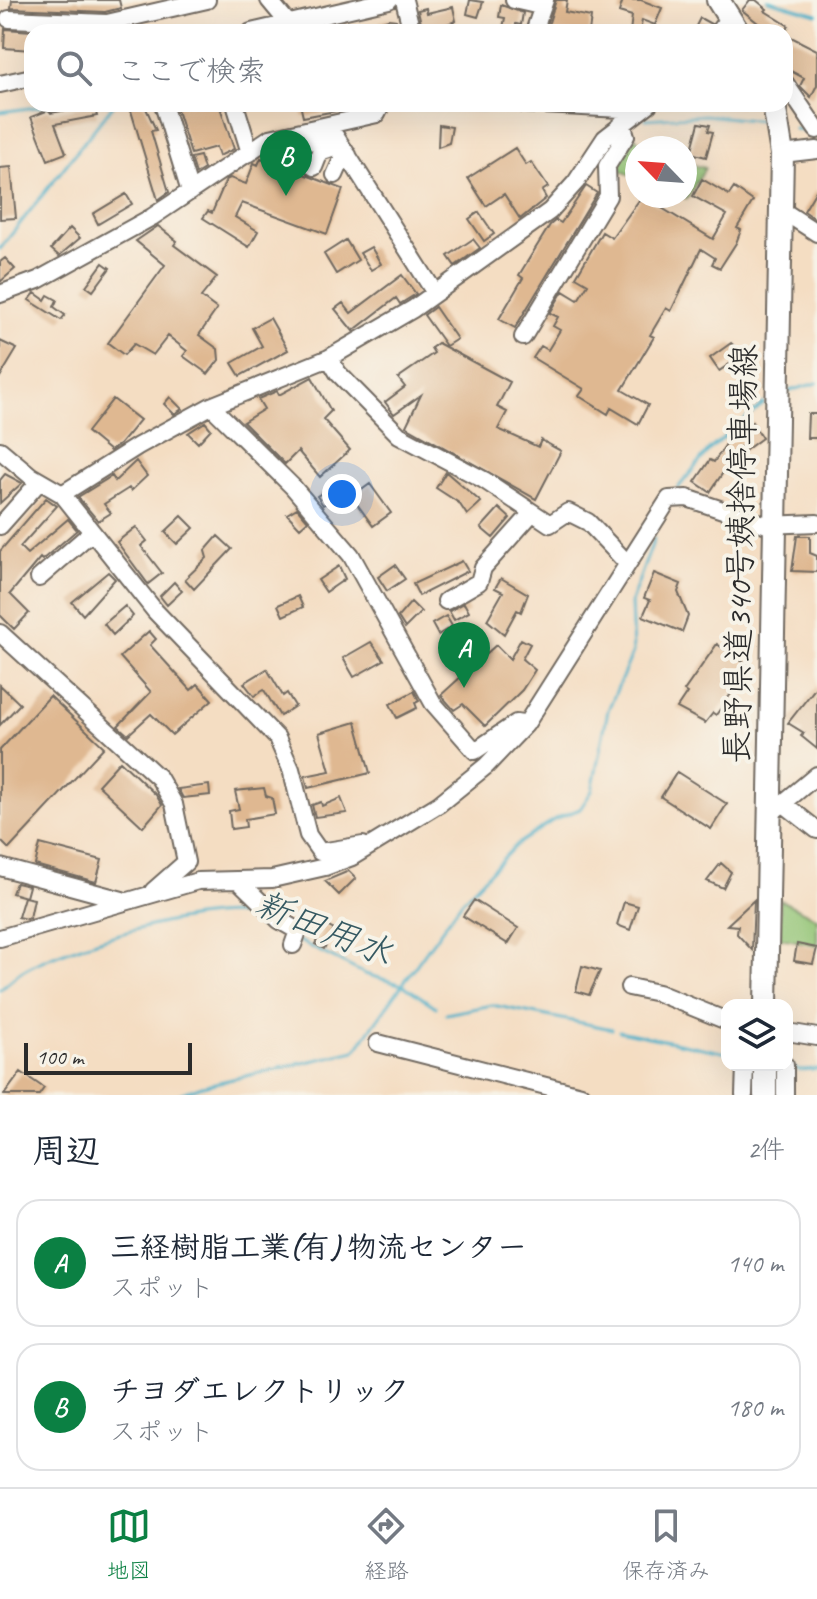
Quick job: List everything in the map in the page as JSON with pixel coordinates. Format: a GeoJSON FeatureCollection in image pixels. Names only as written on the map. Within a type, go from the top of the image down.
{"type":"FeatureCollection","features":[{"type":"Feature","properties":{"kind":"main road","name":"長野県道340号姨捨停車場線"},"geometry":{"type":"LineString","coordinates":[[766,999],[777,809],[775,525],[782,154],[775,112]]}},
{"type":"Feature","properties":{"kind":"main road"},"geometry":{"type":"LineString","coordinates":[[765,1071],[765,1095]]}},
{"type":"Feature","properties":{"kind":"street"},"geometry":{"type":"LineString","coordinates":[[92,24],[207,0]]}},
{"type":"Feature","properties":{"kind":"street"},"geometry":{"type":"LineString","coordinates":[[269,0],[289,24]]}},
{"type":"Feature","properties":{"kind":"street"},"geometry":{"type":"LineString","coordinates":[[299,24],[329,7],[389,0]]}},
{"type":"Feature","properties":{"kind":"street"},"geometry":{"type":"LineString","coordinates":[[404,0],[410,24]]}},
{"type":"Feature","properties":{"kind":"street"},"geometry":{"type":"LineString","coordinates":[[514,0],[542,3],[536,24]]}},
{"type":"Feature","properties":{"kind":"street"},"geometry":{"type":"LineString","coordinates":[[9,19],[33,24]]}},
{"type":"Feature","properties":{"kind":"street"},"geometry":{"type":"LineString","coordinates":[[0,84],[24,79]]}},
{"type":"Feature","properties":{"kind":"street"},"geometry":{"type":"LineString","coordinates":[[793,91],[810,107],[817,130]]}},
{"type":"Feature","properties":{"kind":"street"},"geometry":{"type":"LineString","coordinates":[[165,112],[190,192]]}},
{"type":"Feature","properties":{"kind":"street"},"geometry":{"type":"LineString","coordinates":[[237,112],[250,153]]}},
{"type":"Feature","properties":{"kind":"street"},"geometry":{"type":"LineString","coordinates":[[0,294],[38,280],[190,192],[270,138],[378,112]]}},
{"type":"Feature","properties":{"kind":"street"},"geometry":{"type":"LineString","coordinates":[[62,494],[138,446],[211,406],[329,358],[435,293],[550,211],[576,182],[605,138],[638,112]]}},
{"type":"Feature","properties":{"kind":"street"},"geometry":{"type":"LineString","coordinates":[[523,337],[608,196],[607,166],[626,136],[622,123]]}},
{"type":"Feature","properties":{"kind":"street"},"geometry":{"type":"LineString","coordinates":[[282,156],[286,146],[336,137],[435,293]]}},
{"type":"Feature","properties":{"kind":"street"},"geometry":{"type":"LineString","coordinates":[[314,167],[320,152],[345,150]]}},
{"type":"Feature","properties":{"kind":"street"},"geometry":{"type":"LineString","coordinates":[[335,175],[345,150]]}},
{"type":"Feature","properties":{"kind":"street"},"geometry":{"type":"LineString","coordinates":[[782,154],[817,150]]}},
{"type":"Feature","properties":{"kind":"street"},"geometry":{"type":"LineString","coordinates":[[780,209],[817,233]]}},
{"type":"Feature","properties":{"kind":"street"},"geometry":{"type":"LineString","coordinates":[[329,358],[338,373],[399,435],[497,487],[550,524],[568,512],[588,522],[626,562]]}},
{"type":"Feature","properties":{"kind":"street"},"geometry":{"type":"LineString","coordinates":[[211,406],[293,487],[351,555],[433,703],[475,751],[516,723],[526,724]]}},
{"type":"Feature","properties":{"kind":"street"},"geometry":{"type":"LineString","coordinates":[[0,450],[39,482],[62,494],[155,611],[277,738],[291,769],[308,835],[320,852],[373,843]]}},
{"type":"Feature","properties":{"kind":"street"},"geometry":{"type":"LineString","coordinates":[[0,526],[39,482]]}},
{"type":"Feature","properties":{"kind":"street"},"geometry":{"type":"LineString","coordinates":[[0,938],[152,892],[214,879],[272,879],[325,867],[352,857],[439,804],[486,766],[526,724],[626,562],[669,499],[687,498],[767,525],[817,523]]}},
{"type":"Feature","properties":{"kind":"street"},"geometry":{"type":"LineString","coordinates":[[446,601],[479,582],[483,568],[532,513]]}},
{"type":"Feature","properties":{"kind":"street"},"geometry":{"type":"LineString","coordinates":[[39,578],[92,532]]}},
{"type":"Feature","properties":{"kind":"street"},"geometry":{"type":"LineString","coordinates":[[0,633],[159,778],[169,792],[186,862],[152,892]]}},
{"type":"Feature","properties":{"kind":"street"},"geometry":{"type":"LineString","coordinates":[[817,775],[777,809],[817,830]]}},
{"type":"Feature","properties":{"kind":"street"},"geometry":{"type":"LineString","coordinates":[[0,867],[122,900]]}},
{"type":"Feature","properties":{"kind":"street"},"geometry":{"type":"LineString","coordinates":[[238,880],[296,938]]}},
{"type":"Feature","properties":{"kind":"street"},"geometry":{"type":"LineString","coordinates":[[629,987],[658,993],[721,1019]]}},
{"type":"Feature","properties":{"kind":"street"},"geometry":{"type":"LineString","coordinates":[[793,1033],[817,1037]]}},
{"type":"Feature","properties":{"kind":"street"},"geometry":{"type":"LineString","coordinates":[[378,1043],[581,1095]]}},
{"type":"Feature","properties":{"kind":"street"},"geometry":{"type":"LineString","coordinates":[[744,1095],[745,1071]]}},
{"type":"Feature","properties":{"kind":"street"},"geometry":{"type":"LineString","coordinates":[[785,1071],[785,1095]]}},
{"type":"Feature","properties":{"kind":"green space"},"geometry":{"type":"Polygon","coordinates":[[[625,148],[625,172],[613,167],[625,148]]]}},
{"type":"Feature","properties":{"kind":"green space"},"geometry":{"type":"Polygon","coordinates":[[[697,166],[705,168],[697,182],[697,166]]]}},
{"type":"Feature","properties":{"kind":"green space"},"geometry":{"type":"Polygon","coordinates":[[[780,900],[817,918],[817,945],[780,938],[780,900]]]}},
{"type":"Feature","properties":{"kind":"building"},"geometry":{"type":"Polygon","coordinates":[[[12,0],[119,0],[121,8],[105,12],[11,8],[12,0]]]}},
{"type":"Feature","properties":{"kind":"building"},"geometry":{"type":"Polygon","coordinates":[[[470,0],[483,2],[478,17],[467,14],[470,0]]]}},
{"type":"Feature","properties":{"kind":"building"},"geometry":{"type":"Polygon","coordinates":[[[556,0],[567,0],[565,12],[591,17],[590,24],[548,24],[556,0]]]}},
{"type":"Feature","properties":{"kind":"building"},"geometry":{"type":"Polygon","coordinates":[[[623,0],[641,0],[662,8],[655,24],[642,20],[641,24],[631,24],[632,16],[619,12],[623,0]]]}},
{"type":"Feature","properties":{"kind":"building"},"geometry":{"type":"Polygon","coordinates":[[[750,0],[756,0],[767,9],[765,11],[786,24],[759,24],[742,10],[750,0]]]}},
{"type":"Feature","properties":{"kind":"building"},"geometry":{"type":"Polygon","coordinates":[[[501,5],[523,13],[521,24],[504,24],[505,18],[499,17],[501,5]]]}},
{"type":"Feature","properties":{"kind":"building"},"geometry":{"type":"Polygon","coordinates":[[[453,7],[456,21],[421,24],[418,10],[426,8],[427,13],[453,7]]]}},
{"type":"Feature","properties":{"kind":"building"},"geometry":{"type":"Polygon","coordinates":[[[700,18],[711,24],[697,24],[700,18]]]}},
{"type":"Feature","properties":{"kind":"building"},"geometry":{"type":"Polygon","coordinates":[[[388,19],[396,20],[397,24],[379,24],[388,19]]]}},
{"type":"Feature","properties":{"kind":"building"},"geometry":{"type":"Polygon","coordinates":[[[5,29],[24,30],[24,49],[4,48],[5,29]]]}},
{"type":"Feature","properties":{"kind":"building"},"geometry":{"type":"Polygon","coordinates":[[[793,38],[817,50],[817,85],[811,97],[800,86],[804,78],[793,72],[793,38]]]}},
{"type":"Feature","properties":{"kind":"building"},"geometry":{"type":"Polygon","coordinates":[[[96,112],[97,116],[55,124],[66,153],[48,160],[31,117],[51,113],[96,112]]]}},
{"type":"Feature","properties":{"kind":"building"},"geometry":{"type":"Polygon","coordinates":[[[131,112],[148,112],[156,130],[151,131],[169,192],[158,200],[131,112]]]}},
{"type":"Feature","properties":{"kind":"building"},"geometry":{"type":"Polygon","coordinates":[[[178,112],[222,112],[234,149],[219,156],[216,147],[191,154],[178,112]]]}},
{"type":"Feature","properties":{"kind":"building"},"geometry":{"type":"Polygon","coordinates":[[[302,112],[330,112],[303,117],[302,112]]]}},
{"type":"Feature","properties":{"kind":"building"},"geometry":{"type":"Polygon","coordinates":[[[699,123],[710,125],[708,131],[713,132],[706,157],[697,155],[696,136],[699,123]]]}},
{"type":"Feature","properties":{"kind":"building"},"geometry":{"type":"Polygon","coordinates":[[[439,125],[452,127],[449,143],[438,147],[439,125]]]}},
{"type":"Feature","properties":{"kind":"building"},"geometry":{"type":"Polygon","coordinates":[[[515,148],[526,165],[531,162],[548,187],[542,191],[546,198],[520,219],[504,194],[486,206],[468,178],[515,148]]]}},
{"type":"Feature","properties":{"kind":"building"},"geometry":{"type":"Polygon","coordinates":[[[200,156],[204,169],[196,174],[191,158],[200,156]]]}},
{"type":"Feature","properties":{"kind":"building"},"geometry":{"type":"Polygon","coordinates":[[[261,158],[343,189],[327,234],[242,203],[235,217],[258,231],[249,247],[203,218],[208,211],[212,213],[226,180],[230,178],[246,184],[254,163],[258,165],[261,158]]]}},
{"type":"Feature","properties":{"kind":"building"},"geometry":{"type":"Polygon","coordinates":[[[11,167],[16,218],[0,219],[0,168],[11,167]]]}},
{"type":"Feature","properties":{"kind":"building"},"geometry":{"type":"Polygon","coordinates":[[[702,179],[729,195],[734,188],[753,201],[737,228],[741,230],[736,243],[720,268],[712,264],[715,258],[701,249],[671,311],[666,308],[650,335],[654,337],[622,390],[648,405],[638,424],[611,408],[608,414],[579,396],[584,389],[533,358],[541,346],[548,350],[560,330],[553,326],[558,317],[550,313],[563,291],[578,300],[588,284],[576,277],[602,232],[612,238],[633,208],[662,208],[713,239],[727,215],[697,198],[697,188],[702,179]]]}},
{"type":"Feature","properties":{"kind":"building"},"geometry":{"type":"Polygon","coordinates":[[[586,186],[597,193],[515,328],[499,319],[523,278],[519,275],[550,225],[556,220],[561,223],[586,186]]]}},
{"type":"Feature","properties":{"kind":"building"},"geometry":{"type":"Polygon","coordinates":[[[817,189],[817,220],[804,211],[817,189]]]}},
{"type":"Feature","properties":{"kind":"building"},"geometry":{"type":"Polygon","coordinates":[[[126,194],[132,204],[98,224],[93,214],[126,194]]]}},
{"type":"Feature","properties":{"kind":"building"},"geometry":{"type":"Polygon","coordinates":[[[479,212],[494,234],[484,241],[469,219],[479,212]]]}},
{"type":"Feature","properties":{"kind":"building"},"geometry":{"type":"Polygon","coordinates":[[[158,226],[177,241],[174,245],[217,277],[201,297],[217,309],[199,335],[218,349],[219,360],[208,374],[183,356],[187,351],[168,336],[153,355],[134,344],[124,355],[108,343],[165,265],[136,241],[158,226]]]}},
{"type":"Feature","properties":{"kind":"building"},"geometry":{"type":"Polygon","coordinates":[[[70,228],[80,238],[59,256],[51,249],[70,228]]]}},
{"type":"Feature","properties":{"kind":"building"},"geometry":{"type":"Polygon","coordinates":[[[473,239],[480,248],[455,266],[448,256],[473,239]]]}},
{"type":"Feature","properties":{"kind":"building"},"geometry":{"type":"Polygon","coordinates":[[[346,240],[358,260],[336,274],[324,254],[346,240]]]}},
{"type":"Feature","properties":{"kind":"building"},"geometry":{"type":"Polygon","coordinates":[[[371,247],[381,264],[371,270],[360,253],[371,247]]]}},
{"type":"Feature","properties":{"kind":"building"},"geometry":{"type":"Polygon","coordinates":[[[5,258],[15,269],[0,282],[0,262],[5,258]]]}},
{"type":"Feature","properties":{"kind":"building"},"geometry":{"type":"Polygon","coordinates":[[[103,263],[110,268],[93,291],[86,286],[103,263]]]}},
{"type":"Feature","properties":{"kind":"building"},"geometry":{"type":"Polygon","coordinates":[[[402,275],[416,294],[400,304],[396,298],[353,331],[335,309],[343,303],[351,313],[402,275]]]}},
{"type":"Feature","properties":{"kind":"building"},"geometry":{"type":"Polygon","coordinates":[[[35,293],[45,300],[48,295],[57,300],[54,307],[65,315],[61,320],[29,300],[35,293]]]}},
{"type":"Feature","properties":{"kind":"building"},"geometry":{"type":"Polygon","coordinates":[[[435,307],[457,339],[446,346],[424,315],[435,307]]]}},
{"type":"Feature","properties":{"kind":"building"},"geometry":{"type":"Polygon","coordinates":[[[270,318],[288,350],[240,376],[232,363],[262,346],[252,328],[270,318]]]}},
{"type":"Feature","properties":{"kind":"building"},"geometry":{"type":"Polygon","coordinates":[[[0,341],[17,349],[0,377],[0,341]]]}},
{"type":"Feature","properties":{"kind":"building"},"geometry":{"type":"Polygon","coordinates":[[[438,343],[510,382],[497,407],[507,412],[498,429],[538,447],[541,440],[561,451],[536,499],[406,426],[421,395],[394,414],[385,402],[405,387],[398,378],[434,353],[431,348],[438,343]]]}},
{"type":"Feature","properties":{"kind":"building"},"geometry":{"type":"Polygon","coordinates":[[[731,343],[743,355],[719,371],[710,358],[731,343]]]}},
{"type":"Feature","properties":{"kind":"building"},"geometry":{"type":"Polygon","coordinates":[[[312,377],[331,411],[323,419],[350,450],[320,477],[298,451],[285,464],[243,422],[264,409],[258,399],[277,391],[279,395],[312,377]]]}},
{"type":"Feature","properties":{"kind":"building"},"geometry":{"type":"Polygon","coordinates":[[[170,397],[182,409],[174,414],[164,404],[170,397]]]}},
{"type":"Feature","properties":{"kind":"building"},"geometry":{"type":"Polygon","coordinates":[[[113,399],[140,420],[110,451],[87,432],[113,399]]]}},
{"type":"Feature","properties":{"kind":"building"},"geometry":{"type":"Polygon","coordinates":[[[808,414],[817,414],[817,438],[807,438],[808,414]]]}},
{"type":"Feature","properties":{"kind":"building"},"geometry":{"type":"Polygon","coordinates":[[[205,422],[211,429],[198,443],[188,433],[205,422]]]}},
{"type":"Feature","properties":{"kind":"building"},"geometry":{"type":"Polygon","coordinates":[[[752,422],[762,438],[743,452],[740,447],[710,492],[695,482],[710,460],[714,462],[726,444],[742,435],[739,431],[752,422]]]}},
{"type":"Feature","properties":{"kind":"building"},"geometry":{"type":"Polygon","coordinates":[[[136,461],[147,476],[131,491],[129,488],[104,504],[111,513],[98,521],[78,497],[112,476],[115,481],[136,461]]]}},
{"type":"Feature","properties":{"kind":"building"},"geometry":{"type":"Polygon","coordinates":[[[446,472],[481,502],[467,515],[459,503],[436,488],[446,472]]]}},
{"type":"Feature","properties":{"kind":"building"},"geometry":{"type":"Polygon","coordinates":[[[5,474],[22,483],[0,503],[0,480],[5,474]]]}},
{"type":"Feature","properties":{"kind":"building"},"geometry":{"type":"Polygon","coordinates":[[[336,484],[342,494],[323,505],[317,496],[336,484]]]}},
{"type":"Feature","properties":{"kind":"building"},"geometry":{"type":"Polygon","coordinates":[[[370,484],[391,513],[373,526],[352,497],[370,484]]]}},
{"type":"Feature","properties":{"kind":"building"},"geometry":{"type":"Polygon","coordinates":[[[46,498],[57,506],[20,547],[27,554],[68,519],[77,530],[42,560],[40,558],[10,594],[29,613],[14,629],[0,615],[0,551],[46,498]]]}},
{"type":"Feature","properties":{"kind":"building"},"geometry":{"type":"Polygon","coordinates":[[[297,508],[308,521],[300,528],[287,514],[297,508]]]}},
{"type":"Feature","properties":{"kind":"building"},"geometry":{"type":"Polygon","coordinates":[[[499,508],[510,518],[493,538],[481,528],[499,508]]]}},
{"type":"Feature","properties":{"kind":"building"},"geometry":{"type":"Polygon","coordinates":[[[182,516],[194,528],[177,544],[165,532],[182,516]]]}},
{"type":"Feature","properties":{"kind":"building"},"geometry":{"type":"Polygon","coordinates":[[[136,527],[147,541],[141,546],[162,573],[148,584],[117,542],[136,527]]]}},
{"type":"Feature","properties":{"kind":"building"},"geometry":{"type":"Polygon","coordinates":[[[218,536],[232,549],[194,589],[185,579],[207,558],[205,551],[218,536]]]}},
{"type":"Feature","properties":{"kind":"building"},"geometry":{"type":"Polygon","coordinates":[[[797,536],[810,536],[810,553],[817,556],[817,572],[792,571],[797,536]]]}},
{"type":"Feature","properties":{"kind":"building"},"geometry":{"type":"Polygon","coordinates":[[[462,561],[468,571],[419,596],[413,584],[462,561]]]}},
{"type":"Feature","properties":{"kind":"building"},"geometry":{"type":"Polygon","coordinates":[[[395,565],[405,579],[387,591],[378,577],[395,565]]]}},
{"type":"Feature","properties":{"kind":"building"},"geometry":{"type":"Polygon","coordinates":[[[339,566],[345,579],[326,592],[318,580],[339,566]]]}},
{"type":"Feature","properties":{"kind":"building"},"geometry":{"type":"Polygon","coordinates":[[[108,572],[115,579],[83,615],[72,602],[108,572]]]}},
{"type":"Feature","properties":{"kind":"building"},"geometry":{"type":"Polygon","coordinates":[[[654,573],[681,584],[678,592],[688,616],[682,632],[643,616],[650,600],[644,598],[654,573]]]}},
{"type":"Feature","properties":{"kind":"building"},"geometry":{"type":"Polygon","coordinates":[[[501,578],[528,594],[521,612],[517,610],[504,634],[487,620],[503,592],[495,588],[501,578]]]}},
{"type":"Feature","properties":{"kind":"building"},"geometry":{"type":"Polygon","coordinates":[[[174,582],[182,591],[167,605],[160,596],[174,582]]]}},
{"type":"Feature","properties":{"kind":"building"},"geometry":{"type":"Polygon","coordinates":[[[298,596],[303,607],[283,616],[278,605],[298,596]]]}},
{"type":"Feature","properties":{"kind":"building"},"geometry":{"type":"Polygon","coordinates":[[[411,602],[421,612],[405,628],[398,617],[411,602]]]}},
{"type":"Feature","properties":{"kind":"building"},"geometry":{"type":"Polygon","coordinates":[[[464,603],[469,612],[454,620],[449,611],[464,603]]]}},
{"type":"Feature","properties":{"kind":"building"},"geometry":{"type":"Polygon","coordinates":[[[125,606],[133,616],[113,635],[104,624],[125,606]]]}},
{"type":"Feature","properties":{"kind":"building"},"geometry":{"type":"Polygon","coordinates":[[[446,616],[452,626],[438,635],[432,624],[446,616]]]}},
{"type":"Feature","properties":{"kind":"building"},"geometry":{"type":"Polygon","coordinates":[[[149,631],[156,639],[150,645],[191,690],[198,684],[212,700],[172,735],[151,714],[128,735],[118,726],[151,692],[120,657],[149,631]]]}},
{"type":"Feature","properties":{"kind":"building"},"geometry":{"type":"Polygon","coordinates":[[[521,639],[530,644],[522,659],[535,670],[522,690],[485,726],[463,704],[454,710],[441,695],[496,645],[510,659],[521,639]]]}},
{"type":"Feature","properties":{"kind":"building"},"geometry":{"type":"Polygon","coordinates":[[[371,642],[384,660],[354,677],[343,658],[371,642]]]}},
{"type":"Feature","properties":{"kind":"building"},"geometry":{"type":"Polygon","coordinates":[[[717,644],[750,667],[716,715],[713,713],[705,723],[677,708],[687,693],[684,691],[717,644]]]}},
{"type":"Feature","properties":{"kind":"building"},"geometry":{"type":"Polygon","coordinates":[[[267,669],[283,696],[287,693],[295,706],[280,716],[264,690],[254,696],[244,683],[267,669]]]}},
{"type":"Feature","properties":{"kind":"building"},"geometry":{"type":"Polygon","coordinates":[[[0,685],[20,704],[0,725],[0,685]]]}},
{"type":"Feature","properties":{"kind":"building"},"geometry":{"type":"Polygon","coordinates":[[[817,686],[817,749],[801,736],[804,733],[788,723],[817,686]]]}},
{"type":"Feature","properties":{"kind":"building"},"geometry":{"type":"Polygon","coordinates":[[[414,691],[419,701],[415,703],[417,708],[397,718],[390,704],[414,691]]]}},
{"type":"Feature","properties":{"kind":"building"},"geometry":{"type":"Polygon","coordinates":[[[50,696],[104,747],[9,849],[0,840],[0,750],[50,696]]]}},
{"type":"Feature","properties":{"kind":"building"},"geometry":{"type":"Polygon","coordinates":[[[356,722],[370,773],[308,788],[305,776],[330,771],[319,733],[356,722]]]}},
{"type":"Feature","properties":{"kind":"building"},"geometry":{"type":"Polygon","coordinates":[[[120,761],[156,795],[162,805],[143,827],[98,785],[120,761]]]}},
{"type":"Feature","properties":{"kind":"building"},"geometry":{"type":"Polygon","coordinates":[[[677,772],[727,804],[711,829],[661,797],[677,772]]]}},
{"type":"Feature","properties":{"kind":"building"},"geometry":{"type":"Polygon","coordinates":[[[209,785],[210,795],[183,798],[178,789],[209,785]]]}},
{"type":"Feature","properties":{"kind":"building"},"geometry":{"type":"Polygon","coordinates":[[[264,788],[266,796],[272,798],[275,814],[245,819],[246,827],[231,829],[229,811],[239,809],[235,791],[264,788]]]}},
{"type":"Feature","properties":{"kind":"building"},"geometry":{"type":"Polygon","coordinates":[[[341,798],[347,813],[315,817],[312,805],[321,802],[322,806],[341,798]]]}},
{"type":"Feature","properties":{"kind":"building"},"geometry":{"type":"Polygon","coordinates":[[[40,844],[102,860],[96,882],[35,865],[40,844]]]}},
{"type":"Feature","properties":{"kind":"building"},"geometry":{"type":"Polygon","coordinates":[[[721,863],[731,872],[723,888],[707,881],[721,863]]]}},
{"type":"Feature","properties":{"kind":"building"},"geometry":{"type":"Polygon","coordinates":[[[349,871],[356,878],[339,895],[325,881],[349,871]]]}},
{"type":"Feature","properties":{"kind":"building"},"geometry":{"type":"Polygon","coordinates":[[[16,883],[29,886],[26,897],[12,893],[16,883]]]}},
{"type":"Feature","properties":{"kind":"building"},"geometry":{"type":"Polygon","coordinates":[[[24,897],[34,899],[30,918],[26,919],[18,917],[24,897]]]}},
{"type":"Feature","properties":{"kind":"building"},"geometry":{"type":"Polygon","coordinates":[[[474,900],[518,928],[508,944],[463,916],[474,900]]]}},
{"type":"Feature","properties":{"kind":"building"},"geometry":{"type":"Polygon","coordinates":[[[754,900],[752,950],[737,934],[738,926],[727,925],[754,900]]]}},
{"type":"Feature","properties":{"kind":"building"},"geometry":{"type":"Polygon","coordinates":[[[624,902],[638,906],[630,930],[617,925],[624,902]]]}},
{"type":"Feature","properties":{"kind":"building"},"geometry":{"type":"Polygon","coordinates":[[[325,925],[334,930],[324,949],[315,944],[325,925]]]}},
{"type":"Feature","properties":{"kind":"building"},"geometry":{"type":"Polygon","coordinates":[[[797,944],[817,948],[813,964],[794,961],[797,944]]]}},
{"type":"Feature","properties":{"kind":"building"},"geometry":{"type":"Polygon","coordinates":[[[582,966],[600,971],[589,995],[576,991],[582,966]]]}},
{"type":"Feature","properties":{"kind":"building"},"geometry":{"type":"Polygon","coordinates":[[[21,1072],[44,1088],[39,1095],[4,1095],[21,1072]]]}},
{"type":"Feature","properties":{"kind":"waterway"},"geometry":{"type":"LineString","coordinates":[[768,0],[817,14]]}},
{"type":"Feature","properties":{"kind":"waterway"},"geometry":{"type":"LineString","coordinates":[[0,112],[24,109]]}},
{"type":"Feature","properties":{"kind":"waterway"},"geometry":{"type":"LineString","coordinates":[[0,249],[108,112]]}},
{"type":"Feature","properties":{"kind":"waterway"},"geometry":{"type":"LineString","coordinates":[[646,119],[705,115],[763,121]]}},
{"type":"Feature","properties":{"kind":"waterway"},"geometry":{"type":"LineString","coordinates":[[795,129],[810,133]]}},
{"type":"Feature","properties":{"kind":"waterway"},"geometry":{"type":"LineString","coordinates":[[789,391],[817,383]]}},
{"type":"Feature","properties":{"kind":"waterway"},"geometry":{"type":"LineString","coordinates":[[678,488],[709,450],[764,403]]}},
{"type":"Feature","properties":{"kind":"waterway"},"geometry":{"type":"LineString","coordinates":[[178,1095],[202,1086],[355,1051],[462,901],[516,845],[555,819],[580,809],[592,791],[608,710],[633,652],[631,602],[654,539]]}},
{"type":"Feature","properties":{"kind":"waterway","name":"新田用水"},"geometry":{"type":"LineString","coordinates":[[0,989],[43,960],[99,940],[164,923],[221,914],[242,915],[282,931]]}},
{"type":"Feature","properties":{"kind":"waterway","name":"新田用水"},"geometry":{"type":"LineString","coordinates":[[299,941],[365,974],[403,985],[436,1007]]}},
{"type":"Feature","properties":{"kind":"waterway"},"geometry":{"type":"LineString","coordinates":[[446,1014],[492,1005],[612,1029]]}},
{"type":"Feature","properties":{"kind":"waterway"},"geometry":{"type":"LineString","coordinates":[[619,1031],[721,1052]]}},
{"type":"Feature","properties":{"kind":"waterway"},"geometry":{"type":"LineString","coordinates":[[793,1067],[817,1069]]}},
{"type":"Feature","properties":{"kind":"place","name":"チヨダエレクトリック"},"geometry":{"type":"Point","coordinates":[286,196]}},
{"type":"Feature","properties":{"kind":"place","name":"三経樹脂工業(有) 物流センター"},"geometry":{"type":"Point","coordinates":[464,688]}}]}
